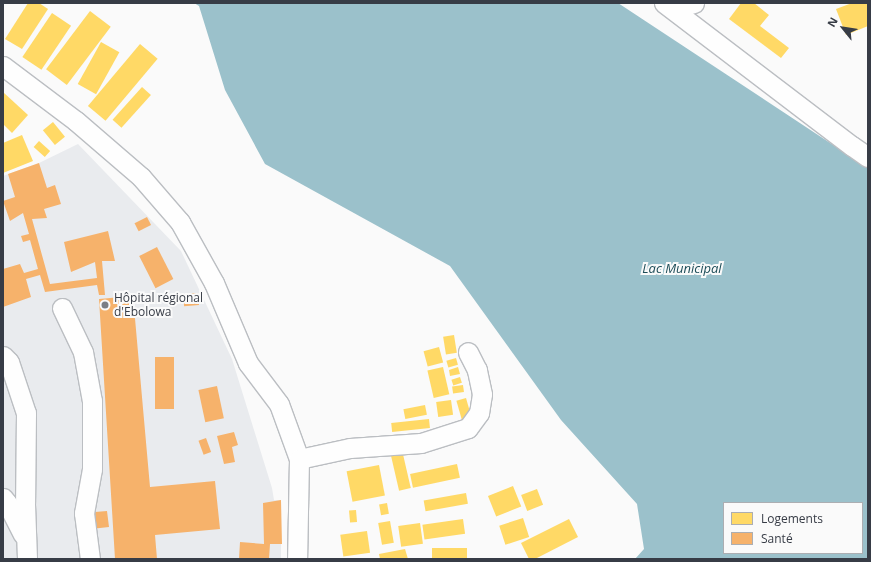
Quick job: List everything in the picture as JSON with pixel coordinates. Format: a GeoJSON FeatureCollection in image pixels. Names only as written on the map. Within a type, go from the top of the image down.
{"type":"FeatureCollection","features":[{"type":"Feature","properties":{"kind":"street"},"geometry":{"type":"LineString","coordinates":[[668,6],[694,3]]}},
{"type":"Feature","properties":{"kind":"street"},"geometry":{"type":"LineString","coordinates":[[668,6],[868,157]]}},
{"type":"Feature","properties":{"kind":"street"},"geometry":{"type":"LineString","coordinates":[[3,66],[76,121],[140,177],[180,222],[214,282],[248,363],[279,404],[299,459],[297,559]]}},
{"type":"Feature","properties":{"kind":"street"},"geometry":{"type":"LineString","coordinates":[[62,308],[83,352],[92,401],[92,469],[84,513],[90,559]]}},
{"type":"Feature","properties":{"kind":"street"},"geometry":{"type":"LineString","coordinates":[[299,459],[350,448],[421,443],[468,428],[479,413],[482,394],[477,370],[468,352]]}},
{"type":"Feature","properties":{"kind":"street"},"geometry":{"type":"LineString","coordinates":[[3,356],[9,362],[26,413],[25,504],[27,550]]}},
{"type":"Feature","properties":{"kind":"street"},"geometry":{"type":"LineString","coordinates":[[3,498],[7,503],[27,550]]}},
{"type":"Feature","properties":{"kind":"shaded area","name":"Hôpital régional d'Ebolowa"},"geometry":{"type":"Polygon","coordinates":[[[78,144],[181,251],[232,359],[272,488],[274,500],[281,500],[281,559],[3,559],[3,176],[39,163],[78,144]]]}},
{"type":"Feature","properties":{"kind":"water","name":"Lac Municipal"},"geometry":{"type":"Polygon","coordinates":[[[194,3],[618,3],[868,168],[868,559],[635,559],[644,549],[637,504],[561,420],[450,266],[265,164],[225,90],[199,6],[194,3]]]}},
{"type":"Feature","properties":{"kind":"building: Logements"},"geometry":{"type":"Polygon","coordinates":[[[28,3],[39,3],[48,9],[22,49],[5,39],[28,3]]]}},
{"type":"Feature","properties":{"kind":"building: Logements"},"geometry":{"type":"Polygon","coordinates":[[[741,3],[754,3],[769,15],[760,26],[789,48],[781,58],[729,19],[741,3]]]}},
{"type":"Feature","properties":{"kind":"building: Logements"},"geometry":{"type":"Polygon","coordinates":[[[852,3],[868,3],[868,26],[846,35],[836,9],[852,3]]]}},
{"type":"Feature","properties":{"kind":"building: Logements"},"geometry":{"type":"Polygon","coordinates":[[[90,11],[111,27],[67,85],[46,69],[90,11]]]}},
{"type":"Feature","properties":{"kind":"building: Logements"},"geometry":{"type":"Polygon","coordinates":[[[52,13],[71,26],[41,70],[22,57],[52,13]]]}},
{"type":"Feature","properties":{"kind":"building: Logements"},"geometry":{"type":"Polygon","coordinates":[[[101,42],[119,52],[96,94],[78,84],[101,42]]]}},
{"type":"Feature","properties":{"kind":"building: Logements"},"geometry":{"type":"Polygon","coordinates":[[[140,44],[158,59],[106,121],[88,106],[140,44]]]}},
{"type":"Feature","properties":{"kind":"building: Logements"},"geometry":{"type":"Polygon","coordinates":[[[142,87],[151,95],[121,128],[113,120],[142,87]]]}},
{"type":"Feature","properties":{"kind":"building: Logements"},"geometry":{"type":"Polygon","coordinates":[[[3,92],[28,115],[12,133],[3,124],[3,92]]]}},
{"type":"Feature","properties":{"kind":"building: Logements"},"geometry":{"type":"Polygon","coordinates":[[[53,122],[65,137],[55,145],[43,130],[53,122]]]}},
{"type":"Feature","properties":{"kind":"building: Logements"},"geometry":{"type":"Polygon","coordinates":[[[22,135],[33,161],[3,173],[3,143],[22,135]]]}},
{"type":"Feature","properties":{"kind":"building: Logements"},"geometry":{"type":"Polygon","coordinates":[[[39,141],[50,151],[45,157],[34,147],[39,141]]]}},
{"type":"Feature","properties":{"kind":"building: Logements"},"geometry":{"type":"Polygon","coordinates":[[[454,335],[457,353],[446,354],[443,337],[454,335]]]}},
{"type":"Feature","properties":{"kind":"building: Logements"},"geometry":{"type":"Polygon","coordinates":[[[439,347],[443,362],[428,367],[424,351],[439,347]]]}},
{"type":"Feature","properties":{"kind":"building: Logements"},"geometry":{"type":"Polygon","coordinates":[[[456,358],[458,365],[448,367],[446,361],[456,358]]]}},
{"type":"Feature","properties":{"kind":"building: Logements"},"geometry":{"type":"Polygon","coordinates":[[[443,367],[449,394],[434,398],[427,371],[443,367]]]}},
{"type":"Feature","properties":{"kind":"building: Logements"},"geometry":{"type":"Polygon","coordinates":[[[458,367],[460,374],[450,376],[449,370],[458,367]]]}},
{"type":"Feature","properties":{"kind":"building: Logements"},"geometry":{"type":"Polygon","coordinates":[[[460,377],[462,383],[453,385],[451,380],[460,377]]]}},
{"type":"Feature","properties":{"kind":"building: Logements"},"geometry":{"type":"Polygon","coordinates":[[[463,385],[464,392],[453,393],[452,387],[463,385]]]}},
{"type":"Feature","properties":{"kind":"building: Logements"},"geometry":{"type":"Polygon","coordinates":[[[466,398],[472,419],[462,422],[456,401],[466,398]]]}},
{"type":"Feature","properties":{"kind":"building: Logements"},"geometry":{"type":"Polygon","coordinates":[[[451,400],[453,415],[438,417],[436,402],[451,400]]]}},
{"type":"Feature","properties":{"kind":"building: Logements"},"geometry":{"type":"Polygon","coordinates":[[[425,405],[427,415],[405,419],[403,409],[425,405]]]}},
{"type":"Feature","properties":{"kind":"building: Logements"},"geometry":{"type":"Polygon","coordinates":[[[429,419],[430,428],[392,432],[391,423],[429,419]]]}},
{"type":"Feature","properties":{"kind":"building: Logements"},"geometry":{"type":"Polygon","coordinates":[[[402,450],[411,488],[399,491],[390,453],[402,450]]]}},
{"type":"Feature","properties":{"kind":"building: Logements"},"geometry":{"type":"Polygon","coordinates":[[[457,464],[460,478],[413,488],[410,474],[457,464]]]}},
{"type":"Feature","properties":{"kind":"building: Logements"},"geometry":{"type":"Polygon","coordinates":[[[379,465],[385,495],[353,502],[347,471],[379,465]]]}},
{"type":"Feature","properties":{"kind":"building: Logements"},"geometry":{"type":"Polygon","coordinates":[[[513,486],[521,506],[496,517],[488,496],[513,486]]]}},
{"type":"Feature","properties":{"kind":"building: Logements"},"geometry":{"type":"Polygon","coordinates":[[[537,489],[543,505],[527,511],[521,495],[537,489]]]}},
{"type":"Feature","properties":{"kind":"building: Logements"},"geometry":{"type":"Polygon","coordinates":[[[466,493],[468,504],[426,511],[424,500],[466,493]]]}},
{"type":"Feature","properties":{"kind":"building: Logements"},"geometry":{"type":"Polygon","coordinates":[[[387,503],[389,514],[381,515],[379,504],[387,503]]]}},
{"type":"Feature","properties":{"kind":"building: Logements"},"geometry":{"type":"Polygon","coordinates":[[[356,510],[357,522],[350,523],[349,511],[356,510]]]}},
{"type":"Feature","properties":{"kind":"building: Logements"},"geometry":{"type":"Polygon","coordinates":[[[523,518],[529,537],[505,545],[499,526],[523,518]]]}},
{"type":"Feature","properties":{"kind":"building: Logements"},"geometry":{"type":"Polygon","coordinates":[[[463,519],[465,534],[424,540],[422,525],[463,519]]]}},
{"type":"Feature","properties":{"kind":"building: Logements"},"geometry":{"type":"Polygon","coordinates":[[[569,519],[578,537],[535,559],[529,559],[521,543],[569,519]]]}},
{"type":"Feature","properties":{"kind":"building: Logements"},"geometry":{"type":"Polygon","coordinates":[[[390,521],[394,543],[382,545],[378,523],[390,521]]]}},
{"type":"Feature","properties":{"kind":"building: Logements"},"geometry":{"type":"Polygon","coordinates":[[[420,523],[423,544],[401,547],[398,526],[420,523]]]}},
{"type":"Feature","properties":{"kind":"building: Logements"},"geometry":{"type":"Polygon","coordinates":[[[367,531],[370,553],[343,557],[340,535],[367,531]]]}},
{"type":"Feature","properties":{"kind":"building: Logements"},"geometry":{"type":"Polygon","coordinates":[[[432,548],[467,548],[467,559],[432,559],[432,548]]]}},
{"type":"Feature","properties":{"kind":"building: Logements"},"geometry":{"type":"Polygon","coordinates":[[[405,549],[408,559],[380,559],[379,554],[405,549]]]}},
{"type":"Feature","properties":{"kind":"building: Santé"},"geometry":{"type":"Polygon","coordinates":[[[39,163],[47,188],[55,185],[61,204],[44,209],[47,218],[32,219],[50,284],[97,278],[95,262],[71,272],[64,242],[108,231],[115,261],[102,261],[105,295],[99,295],[97,285],[45,292],[40,275],[26,279],[31,297],[3,307],[3,269],[20,264],[24,273],[38,269],[30,240],[23,242],[21,236],[29,234],[23,213],[10,221],[3,201],[15,197],[8,174],[39,163]]]}},
{"type":"Feature","properties":{"kind":"building: Santé"},"geometry":{"type":"Polygon","coordinates":[[[147,217],[151,225],[139,231],[135,223],[147,217]]]}},
{"type":"Feature","properties":{"kind":"building: Santé"},"geometry":{"type":"Polygon","coordinates":[[[157,247],[173,279],[156,288],[139,256],[157,247]]]}},
{"type":"Feature","properties":{"kind":"building: Santé"},"geometry":{"type":"Polygon","coordinates":[[[198,293],[199,305],[184,306],[183,294],[198,293]]]}},
{"type":"Feature","properties":{"kind":"building: Santé"},"geometry":{"type":"Polygon","coordinates":[[[133,296],[150,487],[215,481],[220,529],[155,535],[157,559],[115,559],[99,299],[133,296]]]}},
{"type":"Feature","properties":{"kind":"building: Santé"},"geometry":{"type":"Polygon","coordinates":[[[155,357],[174,357],[174,409],[155,409],[155,357]]]}},
{"type":"Feature","properties":{"kind":"building: Santé"},"geometry":{"type":"Polygon","coordinates":[[[217,386],[224,418],[205,422],[198,390],[217,386]]]}},
{"type":"Feature","properties":{"kind":"building: Santé"},"geometry":{"type":"Polygon","coordinates":[[[234,432],[238,445],[232,447],[235,462],[224,464],[217,436],[234,432]]]}},
{"type":"Feature","properties":{"kind":"building: Santé"},"geometry":{"type":"Polygon","coordinates":[[[206,438],[211,452],[204,455],[198,441],[206,438]]]}},
{"type":"Feature","properties":{"kind":"building: Santé"},"geometry":{"type":"Polygon","coordinates":[[[281,500],[282,544],[270,544],[269,559],[239,559],[240,542],[264,544],[263,503],[281,500]]]}},
{"type":"Feature","properties":{"kind":"building: Santé"},"geometry":{"type":"Polygon","coordinates":[[[94,501],[95,512],[107,511],[109,527],[91,529],[94,501]]]}},
{"type":"Feature","properties":{"kind":"place","name":"Hôpital régional d'Ebolowa"},"geometry":{"type":"Point","coordinates":[105,305]}}]}
